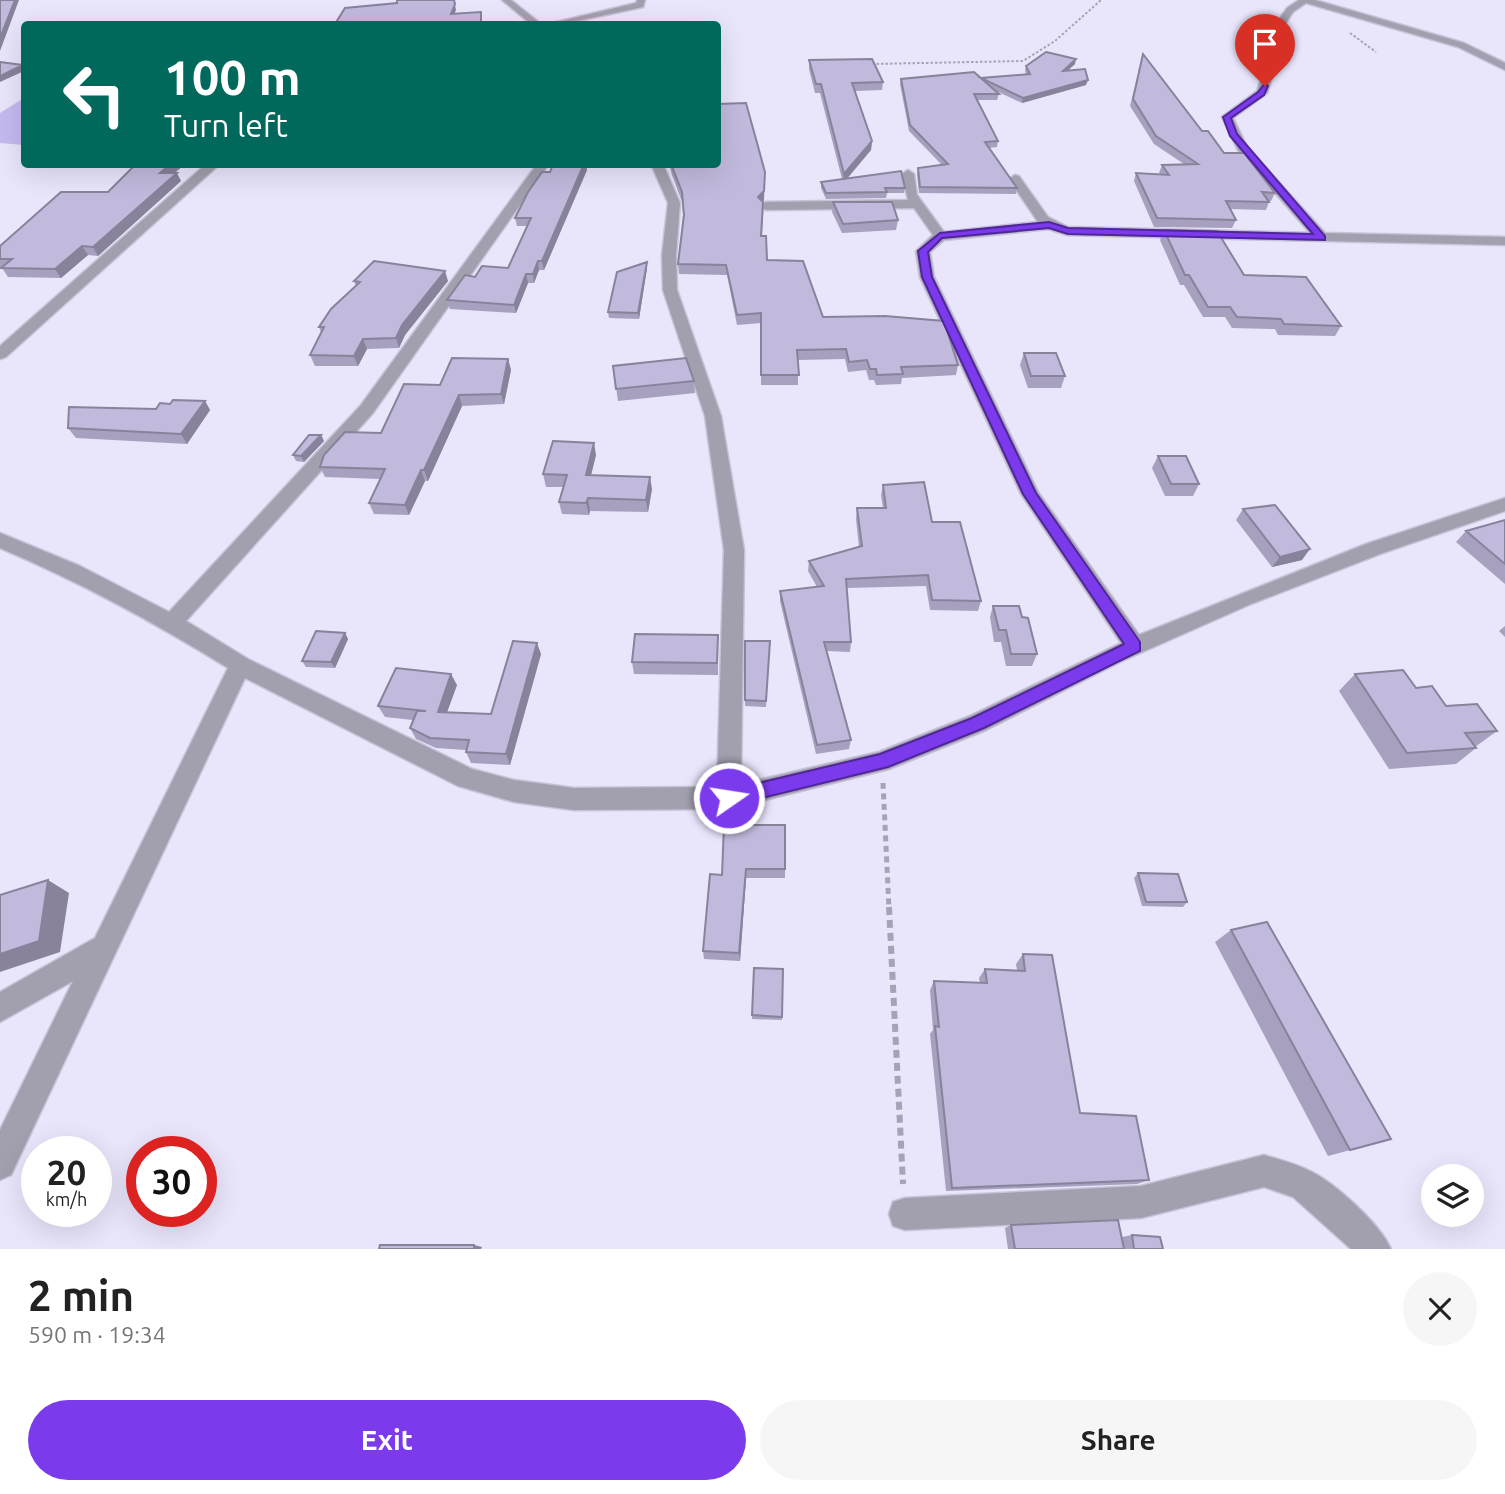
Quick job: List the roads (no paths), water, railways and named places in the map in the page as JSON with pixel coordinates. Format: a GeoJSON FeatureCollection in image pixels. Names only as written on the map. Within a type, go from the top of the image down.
{"type":"FeatureCollection","features":[{"type":"Feature","properties":{"kind":"street"},"geometry":{"type":"LineString","coordinates":[[506,0],[532,21]]}},
{"type":"Feature","properties":{"kind":"street"},"geometry":{"type":"LineString","coordinates":[[567,21],[605,13],[615,7],[640,5],[641,0]]}},
{"type":"Feature","properties":{"kind":"street"},"geometry":{"type":"LineString","coordinates":[[1322,238],[1242,148],[1227,117],[1262,93],[1278,44],[1275,32],[1290,10],[1305,0],[1461,45],[1505,66]]}},
{"type":"Feature","properties":{"kind":"street"},"geometry":{"type":"LineString","coordinates":[[0,354],[209,168]]}},
{"type":"Feature","properties":{"kind":"street"},"geometry":{"type":"LineString","coordinates":[[172,623],[367,409],[447,293],[540,168]]}},
{"type":"Feature","properties":{"kind":"street"},"geometry":{"type":"LineString","coordinates":[[659,168],[674,203],[669,255],[670,290],[713,416],[734,550],[729,798]]}},
{"type":"Feature","properties":{"kind":"street"},"geometry":{"type":"LineString","coordinates":[[908,174],[911,195],[940,236]]}},
{"type":"Feature","properties":{"kind":"street"},"geometry":{"type":"LineString","coordinates":[[1016,179],[1049,225]]}},
{"type":"Feature","properties":{"kind":"street"},"geometry":{"type":"LineString","coordinates":[[766,206],[919,204]]}},
{"type":"Feature","properties":{"kind":"street"},"geometry":{"type":"LineString","coordinates":[[1135,646],[1030,494],[927,277],[923,251],[940,236],[1049,225],[1068,231],[1505,241]]}},
{"type":"Feature","properties":{"kind":"street"},"geometry":{"type":"LineString","coordinates":[[0,540],[73,571],[172,623],[240,665],[467,778],[502,788],[574,799],[729,798],[881,762],[978,723],[1135,646],[1373,549],[1505,504]]}},
{"type":"Feature","properties":{"kind":"street"},"geometry":{"type":"LineString","coordinates":[[0,1164],[240,665]]}},
{"type":"Feature","properties":{"kind":"street"},"geometry":{"type":"LineString","coordinates":[[0,1008],[107,946]]}},
{"type":"Feature","properties":{"kind":"street"},"geometry":{"type":"LineString","coordinates":[[905,1214],[1141,1202],[1264,1171],[1303,1184],[1346,1219],[1374,1249]]}}]}
